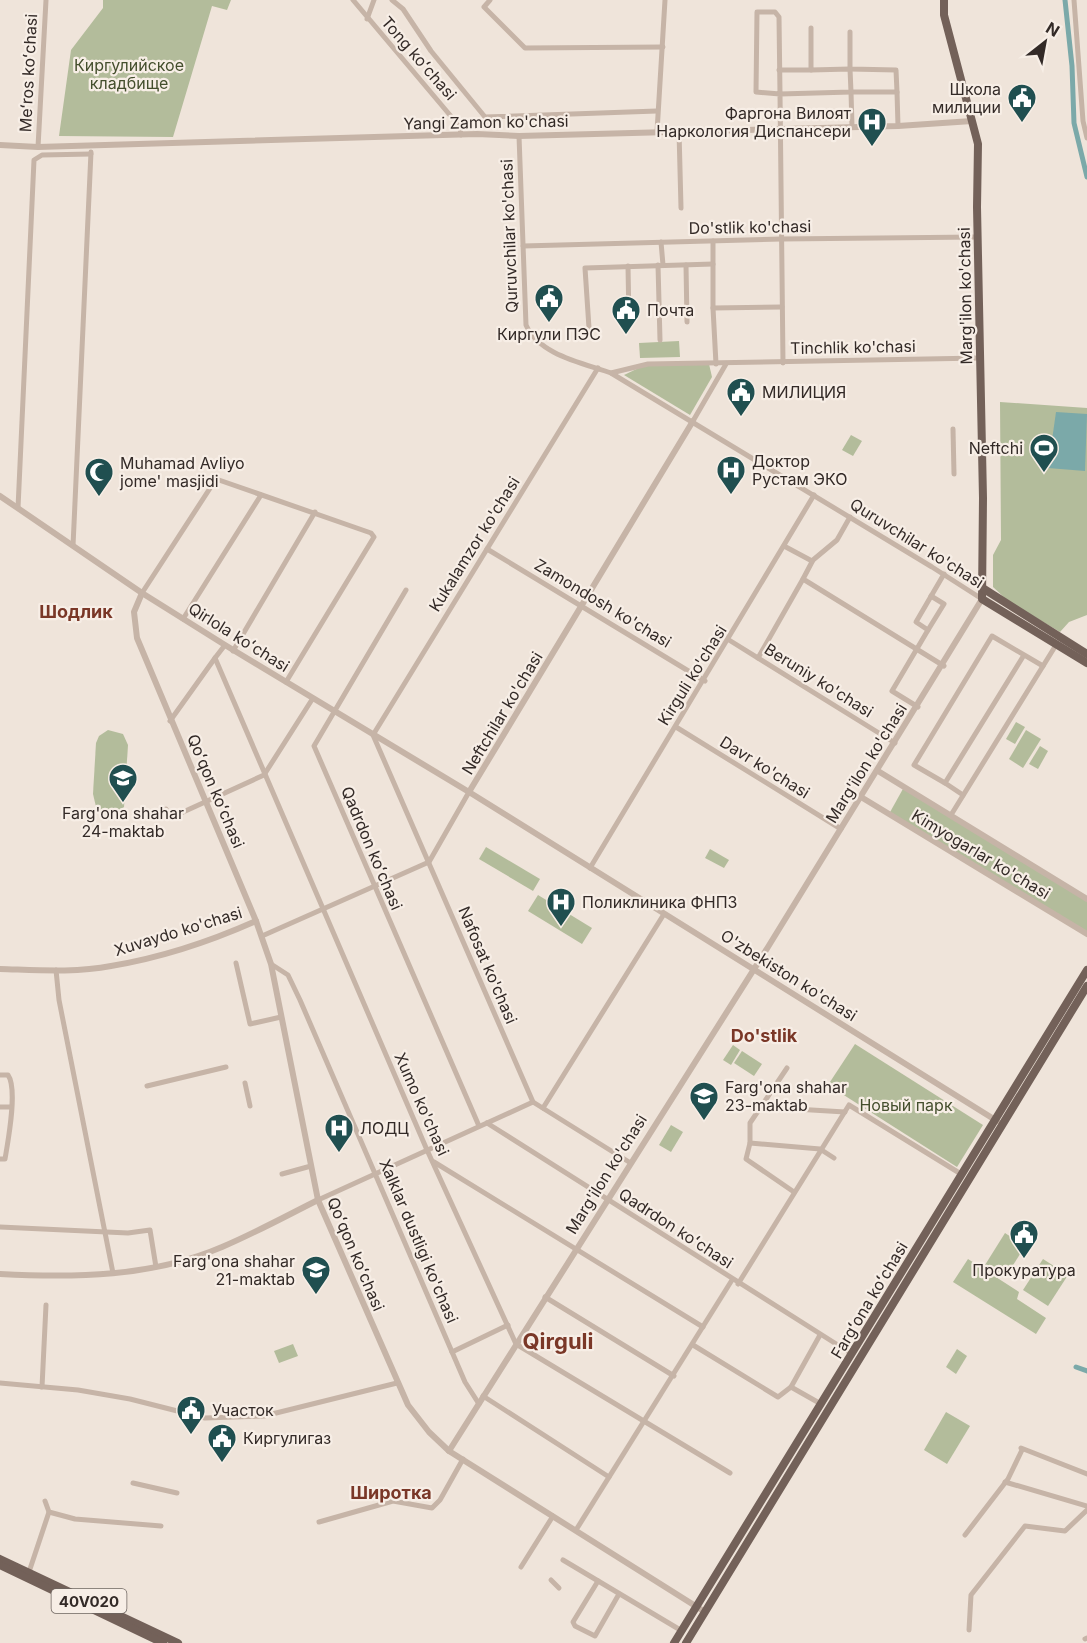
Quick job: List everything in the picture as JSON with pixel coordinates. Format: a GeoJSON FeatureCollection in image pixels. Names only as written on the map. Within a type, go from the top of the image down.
{"type":"FeatureCollection","features":[{"type":"Feature","properties":{"kind":"main road","name":"Marg'ilon ko'chasi"},"geometry":{"type":"LineString","coordinates":[[944,0],[945,17],[978,144],[977,237],[984,589],[982,599]]}},
{"type":"Feature","properties":{"kind":"main road","name":"Quruvchilar ko'chasi"},"geometry":{"type":"LineString","coordinates":[[984,589],[1087,654]]}},
{"type":"Feature","properties":{"kind":"main road","name":"Quruvchilar ko'chasi"},"geometry":{"type":"LineString","coordinates":[[982,599],[1087,663]]}},
{"type":"Feature","properties":{"kind":"main road","name":"Fargʻona koʻchasi"},"geometry":{"type":"LineString","coordinates":[[674,1643],[1087,970]]}},
{"type":"Feature","properties":{"kind":"main road","name":"Fargʻona koʻchasi"},"geometry":{"type":"LineString","coordinates":[[686,1643],[1087,986]]}},
{"type":"Feature","properties":{"kind":"main road","name":"40V020"},"geometry":{"type":"LineString","coordinates":[[0,1559],[173,1642]]}},
{"type":"Feature","properties":{"kind":"main road"},"geometry":{"type":"LineString","coordinates":[[0,1565],[163,1643]]}},
{"type":"Feature","properties":{"kind":"street","name":"Meʻros koʻchasi"},"geometry":{"type":"LineString","coordinates":[[38,147],[46,0]]}},
{"type":"Feature","properties":{"kind":"street","name":"Tong koʻchasi"},"geometry":{"type":"LineString","coordinates":[[353,0],[460,127],[461,135]]}},
{"type":"Feature","properties":{"kind":"street"},"geometry":{"type":"LineString","coordinates":[[367,19],[374,0]]}},
{"type":"Feature","properties":{"kind":"street"},"geometry":{"type":"LineString","coordinates":[[392,0],[403,9],[431,51],[485,117],[657,111]]}},
{"type":"Feature","properties":{"kind":"street"},"geometry":{"type":"LineString","coordinates":[[490,0],[484,7],[525,48],[663,47]]}},
{"type":"Feature","properties":{"kind":"street"},"geometry":{"type":"LineString","coordinates":[[657,132],[665,0]]}},
{"type":"Feature","properties":{"kind":"street"},"geometry":{"type":"LineString","coordinates":[[1074,0],[1087,138]]}},
{"type":"Feature","properties":{"kind":"street"},"geometry":{"type":"LineString","coordinates":[[783,363],[780,94],[778,13],[757,12],[756,92],[780,94],[897,92]]}},
{"type":"Feature","properties":{"kind":"street"},"geometry":{"type":"LineString","coordinates":[[811,28],[811,70]]}},
{"type":"Feature","properties":{"kind":"street"},"geometry":{"type":"LineString","coordinates":[[850,32],[852,126]]}},
{"type":"Feature","properties":{"kind":"street"},"geometry":{"type":"LineString","coordinates":[[779,70],[896,70],[898,126]]}},
{"type":"Feature","properties":{"kind":"street","name":"Yangi Zamon ko'chasi"},"geometry":{"type":"LineString","coordinates":[[0,145],[38,147],[461,135],[519,136],[898,126],[972,121]]}},
{"type":"Feature","properties":{"kind":"street"},"geometry":{"type":"LineString","coordinates":[[679,131],[681,208]]}},
{"type":"Feature","properties":{"kind":"street","name":"Quruvchilar ko'chasi"},"geometry":{"type":"LineString","coordinates":[[519,136],[526,325],[529,332],[549,349],[611,373],[982,599]]}},
{"type":"Feature","properties":{"kind":"street"},"geometry":{"type":"LineString","coordinates":[[73,546],[92,144]]}},
{"type":"Feature","properties":{"kind":"street"},"geometry":{"type":"LineString","coordinates":[[18,508],[34,160],[42,155],[91,154]]}},
{"type":"Feature","properties":{"kind":"street","name":"Do'stlik ko'chasi"},"geometry":{"type":"LineString","coordinates":[[523,246],[781,239],[977,237]]}},
{"type":"Feature","properties":{"kind":"street"},"geometry":{"type":"LineString","coordinates":[[713,241],[716,364]]}},
{"type":"Feature","properties":{"kind":"street"},"geometry":{"type":"LineString","coordinates":[[660,340],[661,242]]}},
{"type":"Feature","properties":{"kind":"street"},"geometry":{"type":"LineString","coordinates":[[589,328],[585,268],[713,264]]}},
{"type":"Feature","properties":{"kind":"street"},"geometry":{"type":"LineString","coordinates":[[686,265],[687,322]]}},
{"type":"Feature","properties":{"kind":"street"},"geometry":{"type":"LineString","coordinates":[[628,266],[629,322]]}},
{"type":"Feature","properties":{"kind":"street"},"geometry":{"type":"LineString","coordinates":[[713,308],[782,307]]}},
{"type":"Feature","properties":{"kind":"street","name":"Tinchlik ko'chasi"},"geometry":{"type":"LineString","coordinates":[[611,373],[648,364],[980,358]]}},
{"type":"Feature","properties":{"kind":"street"},"geometry":{"type":"LineString","coordinates":[[693,422],[726,364]]}},
{"type":"Feature","properties":{"kind":"street","name":"Kukalamzor ko'chasi"},"geometry":{"type":"LineString","coordinates":[[373,735],[598,368]]}},
{"type":"Feature","properties":{"kind":"street","name":"Neftchilar ko'chasi"},"geometry":{"type":"LineString","coordinates":[[429,862],[693,422]]}},
{"type":"Feature","properties":{"kind":"street"},"geometry":{"type":"LineString","coordinates":[[953,429],[954,474]]}},
{"type":"Feature","properties":{"kind":"street"},"geometry":{"type":"LineString","coordinates":[[142,593],[216,479],[353,525],[370,533],[374,537],[286,682]]}},
{"type":"Feature","properties":{"kind":"street"},"geometry":{"type":"LineString","coordinates":[[183,619],[261,495]]}},
{"type":"Feature","properties":{"kind":"street","name":"Kirguli ko'chasi"},"geometry":{"type":"LineString","coordinates":[[590,868],[705,681],[814,495]]}},
{"type":"Feature","properties":{"kind":"street","name":"Qirlola koʻchasi"},"geometry":{"type":"LineString","coordinates":[[0,496],[183,619],[469,792]]}},
{"type":"Feature","properties":{"kind":"street"},"geometry":{"type":"LineString","coordinates":[[234,651],[315,512]]}},
{"type":"Feature","properties":{"kind":"street"},"geometry":{"type":"LineString","coordinates":[[758,658],[812,561],[837,540],[850,517]]}},
{"type":"Feature","properties":{"kind":"street"},"geometry":{"type":"LineString","coordinates":[[784,546],[812,561]]}},
{"type":"Feature","properties":{"kind":"street","name":"Zamondosh ko'chasi"},"geometry":{"type":"LineString","coordinates":[[487,549],[705,681]]}},
{"type":"Feature","properties":{"kind":"street"},"geometry":{"type":"LineString","coordinates":[[928,630],[916,622],[944,574]]}},
{"type":"Feature","properties":{"kind":"street"},"geometry":{"type":"LineString","coordinates":[[802,579],[944,666]]}},
{"type":"Feature","properties":{"kind":"street","name":"Qadrdon koʻchasi"},"geometry":{"type":"LineString","coordinates":[[406,590],[314,746],[479,1126]]}},
{"type":"Feature","properties":{"kind":"street","name":"Qoʻqon koʻchasi"},"geometry":{"type":"LineString","coordinates":[[142,593],[134,612],[137,638],[256,921],[271,964],[318,1200],[408,1405],[426,1428],[449,1451],[705,1612]]}},
{"type":"Feature","properties":{"kind":"street"},"geometry":{"type":"LineString","coordinates":[[918,707],[892,691],[944,604],[931,596]]}},
{"type":"Feature","properties":{"kind":"street","name":"Marg'ilon ko'chasi"},"geometry":{"type":"LineString","coordinates":[[449,1451],[629,1162],[944,666],[982,599]]}},
{"type":"Feature","properties":{"kind":"street"},"geometry":{"type":"LineString","coordinates":[[963,795],[914,765],[992,636],[1043,666]]}},
{"type":"Feature","properties":{"kind":"street","name":"Beruniy ko'chasi"},"geometry":{"type":"LineString","coordinates":[[729,640],[894,743]]}},
{"type":"Feature","properties":{"kind":"street"},"geometry":{"type":"LineString","coordinates":[[171,721],[225,645]]}},
{"type":"Feature","properties":{"kind":"street"},"geometry":{"type":"LineString","coordinates":[[951,815],[1056,645]]}},
{"type":"Feature","properties":{"kind":"street"},"geometry":{"type":"LineString","coordinates":[[945,783],[1024,655]]}},
{"type":"Feature","properties":{"kind":"street","name":"Xumo ko'chasi"},"geometry":{"type":"LineString","coordinates":[[215,658],[427,1150],[516,1344]]}},
{"type":"Feature","properties":{"kind":"street"},"geometry":{"type":"LineString","coordinates":[[166,809],[170,818],[264,775],[313,698]]}},
{"type":"Feature","properties":{"kind":"street","name":"Davr ko'chasi"},"geometry":{"type":"LineString","coordinates":[[676,727],[841,829]]}},
{"type":"Feature","properties":{"kind":"street","name":"Nafosat ko'chasi"},"geometry":{"type":"LineString","coordinates":[[373,735],[533,1102]]}},
{"type":"Feature","properties":{"kind":"street","name":"Kimyogarlar ko'chasi"},"geometry":{"type":"LineString","coordinates":[[878,771],[1087,899]]}},
{"type":"Feature","properties":{"kind":"street","name":"O'zbekiston ko'chasi"},"geometry":{"type":"LineString","coordinates":[[469,792],[1003,1124]]}},
{"type":"Feature","properties":{"kind":"street","name":"Kimyogarlar ko'chasi"},"geometry":{"type":"LineString","coordinates":[[861,797],[1087,934]]}},
{"type":"Feature","properties":{"kind":"street"},"geometry":{"type":"LineString","coordinates":[[262,936],[429,862]]}},
{"type":"Feature","properties":{"kind":"street"},"geometry":{"type":"LineString","coordinates":[[543,1108],[664,914]]}},
{"type":"Feature","properties":{"kind":"street","name":"Xuvaydo ko'chasi"},"geometry":{"type":"LineString","coordinates":[[0,969],[56,970],[110,966],[153,956],[229,933],[256,921]]}},
{"type":"Feature","properties":{"kind":"street"},"geometry":{"type":"LineString","coordinates":[[236,963],[250,1024],[281,1017]]}},
{"type":"Feature","properties":{"kind":"street","name":"Xalklar dustligi ko'chasi"},"geometry":{"type":"LineString","coordinates":[[271,964],[288,975],[465,1382],[479,1404]]}},
{"type":"Feature","properties":{"kind":"street"},"geometry":{"type":"LineString","coordinates":[[56,970],[59,1000],[113,1273]]}},
{"type":"Feature","properties":{"kind":"street"},"geometry":{"type":"LineString","coordinates":[[147,1086],[226,1067]]}},
{"type":"Feature","properties":{"kind":"street"},"geometry":{"type":"LineString","coordinates":[[787,1068],[750,1123],[750,1143],[746,1159],[794,1192]]}},
{"type":"Feature","properties":{"kind":"street"},"geometry":{"type":"LineString","coordinates":[[0,1075],[8,1076],[12,1082],[5,1159],[0,1160]]}},
{"type":"Feature","properties":{"kind":"street"},"geometry":{"type":"LineString","coordinates":[[245,1083],[250,1106]]}},
{"type":"Feature","properties":{"kind":"street"},"geometry":{"type":"LineString","coordinates":[[0,1274],[113,1273],[156,1267],[221,1248],[318,1200],[533,1102],[629,1162]]}},
{"type":"Feature","properties":{"kind":"street"},"geometry":{"type":"LineString","coordinates":[[576,1530],[704,1327],[849,1105],[961,1174]]}},
{"type":"Feature","properties":{"kind":"street"},"geometry":{"type":"LineString","coordinates":[[0,1107],[10,1107]]}},
{"type":"Feature","properties":{"kind":"street"},"geometry":{"type":"LineString","coordinates":[[760,1107],[845,1112]]}},
{"type":"Feature","properties":{"kind":"street","name":"Qadrdon koʻchasi"},"geometry":{"type":"LineString","coordinates":[[487,1123],[852,1354]]}},
{"type":"Feature","properties":{"kind":"street"},"geometry":{"type":"LineString","coordinates":[[750,1143],[820,1149],[834,1158]]}},
{"type":"Feature","properties":{"kind":"street"},"geometry":{"type":"LineString","coordinates":[[432,1161],[704,1327]]}},
{"type":"Feature","properties":{"kind":"street"},"geometry":{"type":"LineString","coordinates":[[282,1174],[311,1167]]}},
{"type":"Feature","properties":{"kind":"street"},"geometry":{"type":"LineString","coordinates":[[0,1227],[106,1232],[150,1230],[156,1267]]}},
{"type":"Feature","properties":{"kind":"street"},"geometry":{"type":"LineString","coordinates":[[545,1297],[674,1376]]}},
{"type":"Feature","properties":{"kind":"street"},"geometry":{"type":"LineString","coordinates":[[42,1387],[46,1305]]}},
{"type":"Feature","properties":{"kind":"street"},"geometry":{"type":"LineString","coordinates":[[452,1352],[508,1325]]}},
{"type":"Feature","properties":{"kind":"street"},"geometry":{"type":"LineString","coordinates":[[693,1346],[778,1397],[791,1387],[820,1335]]}},
{"type":"Feature","properties":{"kind":"street"},"geometry":{"type":"LineString","coordinates":[[516,1344],[730,1473]]}},
{"type":"Feature","properties":{"kind":"street"},"geometry":{"type":"LineString","coordinates":[[0,1383],[127,1398],[205,1418],[264,1416],[397,1383]]}},
{"type":"Feature","properties":{"kind":"street"},"geometry":{"type":"LineString","coordinates":[[791,1387],[821,1404]]}},
{"type":"Feature","properties":{"kind":"street"},"geometry":{"type":"LineString","coordinates":[[483,1396],[609,1477]]}},
{"type":"Feature","properties":{"kind":"street"},"geometry":{"type":"LineString","coordinates":[[965,1535],[1005,1482],[1021,1449],[1087,1474]]}},
{"type":"Feature","properties":{"kind":"street"},"geometry":{"type":"LineString","coordinates":[[319,1522],[393,1501],[432,1508],[440,1500],[463,1459]]}},
{"type":"Feature","properties":{"kind":"street"},"geometry":{"type":"LineString","coordinates":[[969,1630],[971,1595],[1026,1526],[1065,1531],[1087,1508],[1005,1482]]}},
{"type":"Feature","properties":{"kind":"street"},"geometry":{"type":"LineString","coordinates":[[133,1483],[177,1493]]}},
{"type":"Feature","properties":{"kind":"street"},"geometry":{"type":"LineString","coordinates":[[29,1572],[49,1512],[45,1501]]}},
{"type":"Feature","properties":{"kind":"street"},"geometry":{"type":"LineString","coordinates":[[49,1512],[75,1519],[161,1526]]}},
{"type":"Feature","properties":{"kind":"street"},"geometry":{"type":"LineString","coordinates":[[521,1567],[553,1516]]}},
{"type":"Feature","properties":{"kind":"street"},"geometry":{"type":"LineString","coordinates":[[563,1560],[682,1631]]}},
{"type":"Feature","properties":{"kind":"street"},"geometry":{"type":"LineString","coordinates":[[551,1580],[559,1588]]}},
{"type":"Feature","properties":{"kind":"street"},"geometry":{"type":"LineString","coordinates":[[598,1581],[573,1622],[574,1626],[595,1636],[619,1594]]}},
{"type":"Feature","properties":{"kind":"green space","name":"Киргулийское кладбище"},"geometry":{"type":"Polygon","coordinates":[[[103,0],[231,0],[227,10],[212,6],[173,137],[59,136],[71,50],[103,8],[103,0]]]}},
{"type":"Feature","properties":{"kind":"green space"},"geometry":{"type":"Polygon","coordinates":[[[679,341],[680,357],[640,358],[639,343],[679,341]]]}},
{"type":"Feature","properties":{"kind":"green space"},"geometry":{"type":"Polygon","coordinates":[[[647,364],[709,364],[712,377],[690,415],[624,375],[647,364]]]}},
{"type":"Feature","properties":{"kind":"green space","name":"Neftchi"},"geometry":{"type":"Polygon","coordinates":[[[1000,402],[1087,408],[1087,615],[1069,622],[1060,632],[1008,601],[993,587],[993,555],[1001,540],[1000,402]]]}},
{"type":"Feature","properties":{"kind":"green space"},"geometry":{"type":"Polygon","coordinates":[[[851,435],[862,441],[853,456],[842,450],[851,435]]]}},
{"type":"Feature","properties":{"kind":"green space"},"geometry":{"type":"Polygon","coordinates":[[[1016,722],[1025,727],[1015,744],[1006,739],[1016,722]]]}},
{"type":"Feature","properties":{"kind":"green space"},"geometry":{"type":"Polygon","coordinates":[[[108,730],[123,734],[128,745],[124,807],[115,814],[108,815],[97,811],[93,794],[96,743],[99,736],[108,730]]]}},
{"type":"Feature","properties":{"kind":"green space"},"geometry":{"type":"Polygon","coordinates":[[[1026,730],[1041,739],[1023,768],[1009,759],[1026,730]]]}},
{"type":"Feature","properties":{"kind":"green space"},"geometry":{"type":"Polygon","coordinates":[[[1040,746],[1048,751],[1038,769],[1029,764],[1040,746]]]}},
{"type":"Feature","properties":{"kind":"green space"},"geometry":{"type":"Polygon","coordinates":[[[904,787],[1087,899],[1087,934],[889,814],[904,787]]]}},
{"type":"Feature","properties":{"kind":"green space"},"geometry":{"type":"Polygon","coordinates":[[[486,847],[540,879],[533,891],[479,859],[486,847]]]}},
{"type":"Feature","properties":{"kind":"green space"},"geometry":{"type":"Polygon","coordinates":[[[710,849],[729,860],[724,868],[705,858],[710,849]]]}},
{"type":"Feature","properties":{"kind":"green space"},"geometry":{"type":"Polygon","coordinates":[[[538,895],[592,928],[582,944],[528,911],[538,895]]]}},
{"type":"Feature","properties":{"kind":"green space","name":"Новый парк"},"geometry":{"type":"Polygon","coordinates":[[[855,1044],[983,1125],[957,1167],[828,1085],[855,1044]]]}},
{"type":"Feature","properties":{"kind":"green space"},"geometry":{"type":"Polygon","coordinates":[[[733,1045],[740,1050],[731,1065],[723,1060],[733,1045]]]}},
{"type":"Feature","properties":{"kind":"green space"},"geometry":{"type":"Polygon","coordinates":[[[742,1051],[762,1064],[754,1076],[734,1063],[742,1051]]]}},
{"type":"Feature","properties":{"kind":"green space"},"geometry":{"type":"Polygon","coordinates":[[[671,1125],[683,1132],[671,1152],[659,1145],[671,1125]]]}},
{"type":"Feature","properties":{"kind":"green space"},"geometry":{"type":"Polygon","coordinates":[[[1005,1233],[1025,1246],[1005,1278],[985,1265],[1005,1233]]]}},
{"type":"Feature","properties":{"kind":"green space"},"geometry":{"type":"Polygon","coordinates":[[[968,1259],[1019,1292],[1017,1299],[1046,1318],[1036,1334],[953,1282],[968,1259]]]}},
{"type":"Feature","properties":{"kind":"green space"},"geometry":{"type":"Polygon","coordinates":[[[1043,1259],[1068,1275],[1048,1306],[1023,1290],[1043,1259]]]}},
{"type":"Feature","properties":{"kind":"green space"},"geometry":{"type":"Polygon","coordinates":[[[293,1344],[298,1356],[279,1363],[274,1351],[293,1344]]]}},
{"type":"Feature","properties":{"kind":"green space"},"geometry":{"type":"Polygon","coordinates":[[[957,1349],[967,1356],[956,1374],[946,1367],[957,1349]]]}},
{"type":"Feature","properties":{"kind":"green space"},"geometry":{"type":"Polygon","coordinates":[[[946,1412],[970,1426],[947,1464],[924,1450],[946,1412]]]}},
{"type":"Feature","properties":{"kind":"water"},"geometry":{"type":"Polygon","coordinates":[[[1056,412],[1087,414],[1085,471],[1048,468],[1056,412]]]}},
{"type":"Feature","properties":{"kind":"waterway"},"geometry":{"type":"LineString","coordinates":[[1065,0],[1072,66],[1074,123],[1087,177]]}},
{"type":"Feature","properties":{"kind":"waterway"},"geometry":{"type":"LineString","coordinates":[[1076,1367],[1087,1371]]}},
{"type":"Feature","properties":{"kind":"place","name":"Школа милиции"},"geometry":{"type":"Point","coordinates":[1022,124]}},
{"type":"Feature","properties":{"kind":"place","name":"Фаргона Вилоят Наркология Диспансери"},"geometry":{"type":"Point","coordinates":[872,148]}},
{"type":"Feature","properties":{"kind":"place","name":"Киргули ПЭС"},"geometry":{"type":"Point","coordinates":[549,324]}},
{"type":"Feature","properties":{"kind":"place","name":"Почта"},"geometry":{"type":"Point","coordinates":[626,336]}},
{"type":"Feature","properties":{"kind":"place","name":"МИЛИЦИЯ"},"geometry":{"type":"Point","coordinates":[741,418]}},
{"type":"Feature","properties":{"kind":"place","name":"Neftchi"},"geometry":{"type":"Point","coordinates":[1044,474]}},
{"type":"Feature","properties":{"kind":"place","name":"Доктор Рустам ЭКО"},"geometry":{"type":"Point","coordinates":[731,496]}},
{"type":"Feature","properties":{"kind":"place","name":"Muhamad Avliyo jome' masjidi"},"geometry":{"type":"Point","coordinates":[99,498]}},
{"type":"Feature","properties":{"kind":"place","name":"Farg'ona shahar 24-maktab"},"geometry":{"type":"Point","coordinates":[123,804]}},
{"type":"Feature","properties":{"kind":"place","name":"Поликлиника ФНПЗ"},"geometry":{"type":"Point","coordinates":[561,928]}},
{"type":"Feature","properties":{"kind":"place","name":"Farg'ona shahar 23-maktab"},"geometry":{"type":"Point","coordinates":[704,1122]}},
{"type":"Feature","properties":{"kind":"place","name":"ЛОДЦ"},"geometry":{"type":"Point","coordinates":[339,1154]}},
{"type":"Feature","properties":{"kind":"place","name":"Прокуратура"},"geometry":{"type":"Point","coordinates":[1024,1260]}},
{"type":"Feature","properties":{"kind":"place","name":"Farg'ona shahar 21-maktab"},"geometry":{"type":"Point","coordinates":[316,1296]}},
{"type":"Feature","properties":{"kind":"place","name":"Участок"},"geometry":{"type":"Point","coordinates":[191,1436]}},
{"type":"Feature","properties":{"kind":"place","name":"Киргулигаз"},"geometry":{"type":"Point","coordinates":[222,1464]}},
{"type":"Feature","properties":{"kind":"district","name":"Шодлик"},"geometry":{"type":"Point","coordinates":[76,611]}},
{"type":"Feature","properties":{"kind":"district","name":"Do'stlik"},"geometry":{"type":"Point","coordinates":[764,1035]}},
{"type":"Feature","properties":{"kind":"district","name":"Qirguli"},"geometry":{"type":"Point","coordinates":[558,1341]}},
{"type":"Feature","properties":{"kind":"district","name":"Широтка"},"geometry":{"type":"Point","coordinates":[391,1492]}}]}
